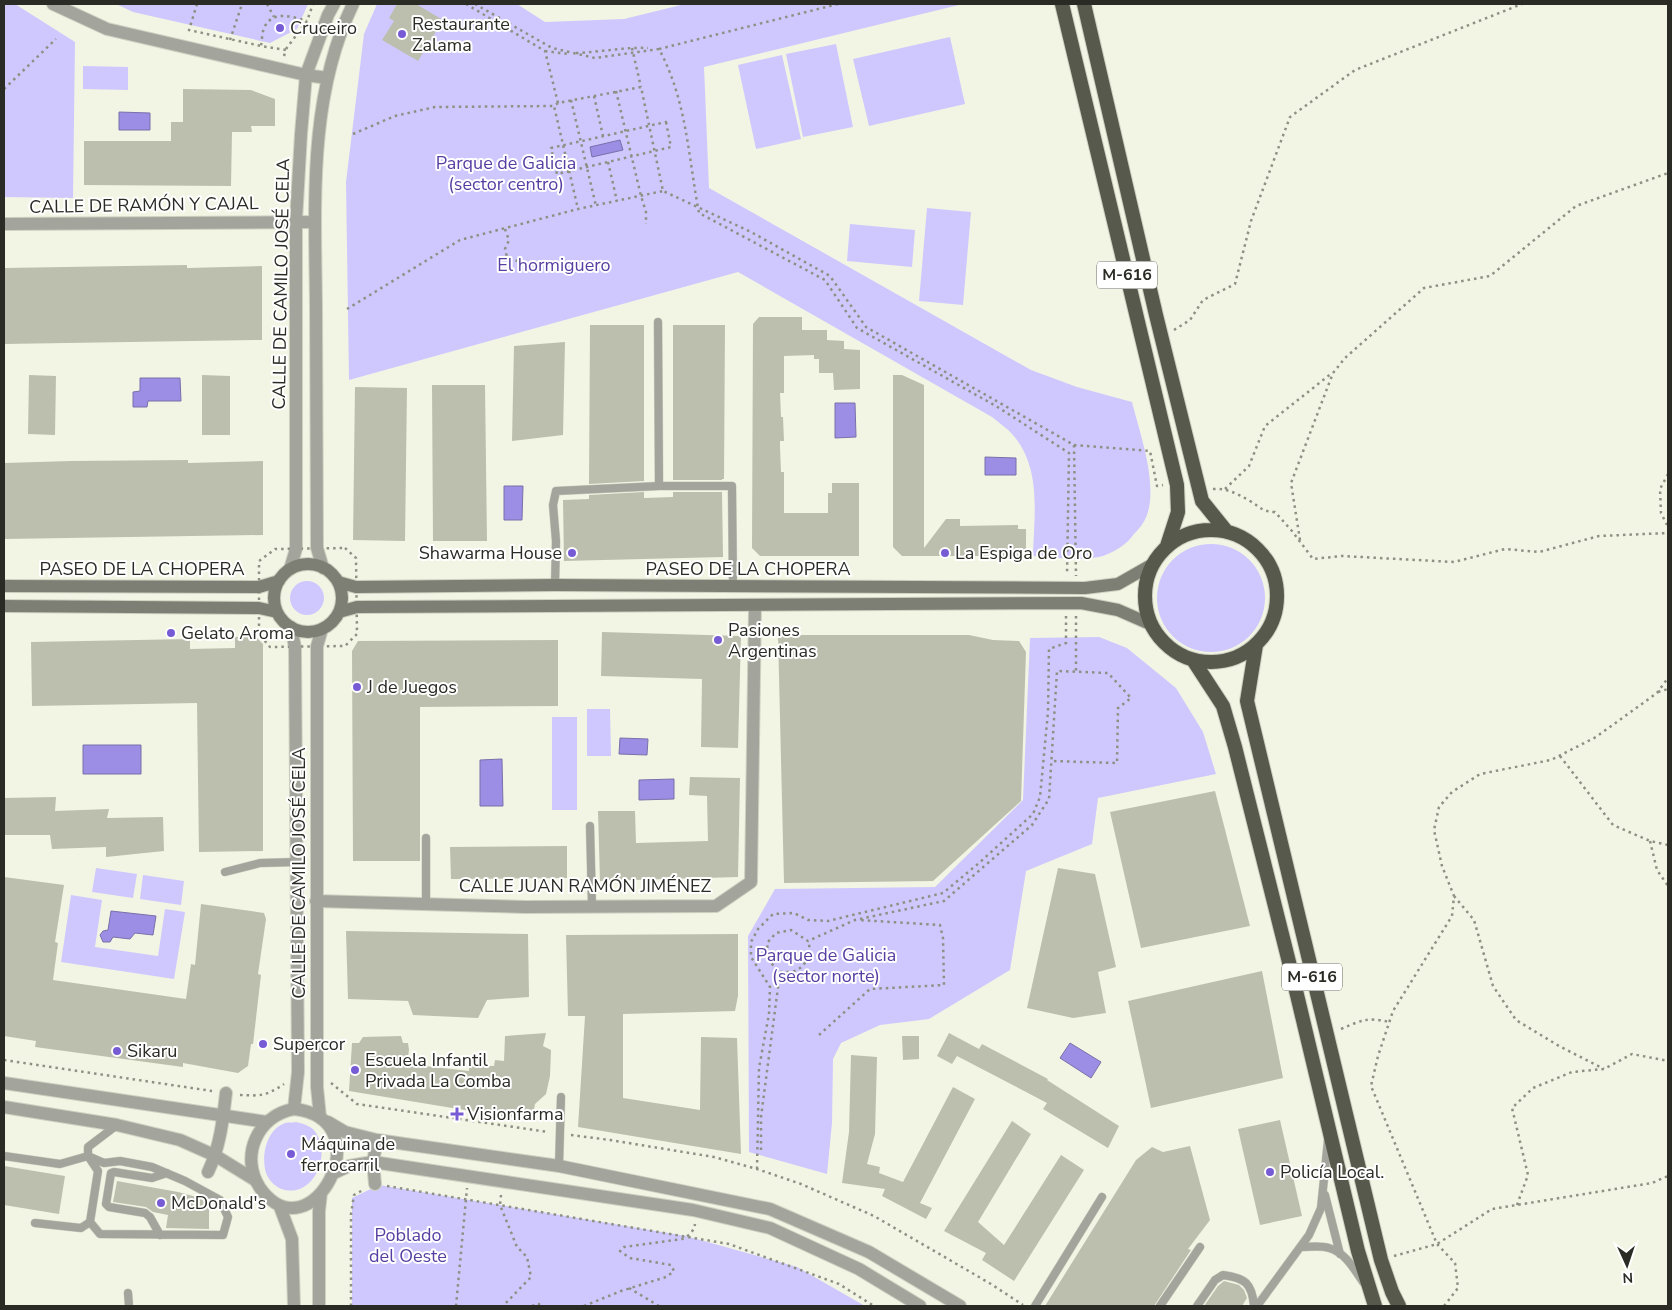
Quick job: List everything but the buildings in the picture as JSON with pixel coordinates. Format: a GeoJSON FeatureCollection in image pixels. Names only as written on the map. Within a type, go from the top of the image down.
{"type":"FeatureCollection","features":[{"type":"Feature","properties":{"kind":"highway","name":"M-616"},"geometry":{"type":"LineString","coordinates":[[1062,4],[1176,482],[1178,512],[1167,546],[1153,564],[1146,583],[1145,604],[1150,624],[1160,640],[1175,652],[1193,660],[1216,662],[1237,657],[1256,645],[1268,629],[1276,610],[1277,590],[1272,571],[1261,554],[1246,540],[1227,532],[1206,530],[1185,535],[1167,546]]}},
{"type":"Feature","properties":{"kind":"highway","name":"M-616"},"geometry":{"type":"LineString","coordinates":[[1084,4],[1202,501],[1227,532]]}},
{"type":"Feature","properties":{"kind":"highway","name":"M-616"},"geometry":{"type":"LineString","coordinates":[[1256,645],[1247,701],[1380,1260],[1399,1306]]}},
{"type":"Feature","properties":{"kind":"highway","name":"M-616"},"geometry":{"type":"LineString","coordinates":[[1193,660],[1223,706],[1235,747],[1293,978],[1328,1131],[1369,1290],[1375,1306]]}},
{"type":"Feature","properties":{"kind":"main road","name":"PASEO DE LA CHOPERA"},"geometry":{"type":"LineString","coordinates":[[338,582],[356,587],[733,586],[1071,588],[1118,584],[1153,564]]}},
{"type":"Feature","properties":{"kind":"main road"},"geometry":{"type":"LineString","coordinates":[[301,565],[323,568],[332,574],[338,582],[342,602],[339,612],[332,622],[322,629],[312,632],[301,631],[291,627],[283,621],[277,612],[274,597],[278,581],[290,569],[301,565]]}},
{"type":"Feature","properties":{"kind":"main road","name":"PASEO DE LA CHOPERA"},"geometry":{"type":"LineString","coordinates":[[4,586],[259,587],[278,581]]}},
{"type":"Feature","properties":{"kind":"main road","name":"PASEO DE LA CHOPERA"},"geometry":{"type":"LineString","coordinates":[[339,612],[357,607],[1071,603],[1118,610],[1150,624]]}},
{"type":"Feature","properties":{"kind":"main road"},"geometry":{"type":"LineString","coordinates":[[4,606],[259,608],[277,612]]}},
{"type":"Feature","properties":{"kind":"street"},"geometry":{"type":"LineString","coordinates":[[53,4],[106,30],[306,75],[327,78]]}},
{"type":"Feature","properties":{"kind":"street","name":"CALLE DE CAMILO JOSÉ CELA"},"geometry":{"type":"LineString","coordinates":[[290,569],[296,548],[296,221],[306,75],[328,15],[334,4]]}},
{"type":"Feature","properties":{"kind":"street","name":"CALLE DE CAMILO JOSÉ CELA"},"geometry":{"type":"LineString","coordinates":[[323,568],[318,548],[315,222],[319,136],[327,78],[344,23],[353,4]]}},
{"type":"Feature","properties":{"kind":"street","name":"CALLE DE RAMÓN Y CAJAL"},"geometry":{"type":"LineString","coordinates":[[4,224],[315,222]]}},
{"type":"Feature","properties":{"kind":"street","name":"CALLE JUAN RAMÓN JIMÉNEZ"},"geometry":{"type":"LineString","coordinates":[[316,901],[526,907],[716,906],[751,882],[755,605]]}},
{"type":"Feature","properties":{"kind":"street","name":"CALLE DE CAMILO JOSÉ CELA"},"geometry":{"type":"LineString","coordinates":[[291,627],[295,647],[297,1081],[294,1109]]}},
{"type":"Feature","properties":{"kind":"street","name":"CALLE DE CAMILO JOSÉ CELA"},"geometry":{"type":"LineString","coordinates":[[322,629],[317,646],[316,901],[317,1080],[324,1120]]}},
{"type":"Feature","properties":{"kind":"street"},"geometry":{"type":"LineString","coordinates":[[4,1083],[267,1122]]}},
{"type":"Feature","properties":{"kind":"street"},"geometry":{"type":"LineString","coordinates":[[208,1172],[216,1156],[226,1093]]}},
{"type":"Feature","properties":{"kind":"street"},"geometry":{"type":"LineString","coordinates":[[4,1107],[116,1125],[180,1140],[216,1156],[255,1180],[266,1195],[280,1207],[292,1239],[294,1306]]}},
{"type":"Feature","properties":{"kind":"street"},"geometry":{"type":"LineString","coordinates":[[255,1180],[252,1165],[253,1147],[258,1133],[267,1122],[279,1113],[294,1109],[312,1112],[345,1132],[377,1140],[559,1166],[770,1209],[869,1252],[960,1306]]}},
{"type":"Feature","properties":{"kind":"street"},"geometry":{"type":"LineString","coordinates":[[280,1207],[298,1207],[315,1200],[334,1173],[336,1144],[324,1120]]}},
{"type":"Feature","properties":{"kind":"street"},"geometry":{"type":"LineString","coordinates":[[375,1184],[373,1162],[377,1140]]}},
{"type":"Feature","properties":{"kind":"street"},"geometry":{"type":"LineString","coordinates":[[334,1173],[349,1166],[373,1162],[699,1211],[770,1228],[859,1269],[920,1306]]}},
{"type":"Feature","properties":{"kind":"street"},"geometry":{"type":"LineString","coordinates":[[319,1306],[319,1212],[321,1193]]}},
{"type":"Feature","properties":{"kind":"lane"},"geometry":{"type":"LineString","coordinates":[[658,322],[659,486]]}},
{"type":"Feature","properties":{"kind":"lane"},"geometry":{"type":"LineString","coordinates":[[555,586],[556,540],[553,505],[556,491],[659,486],[732,486],[733,586]]}},
{"type":"Feature","properties":{"kind":"lane"},"geometry":{"type":"LineString","coordinates":[[590,826],[592,906]]}},
{"type":"Feature","properties":{"kind":"lane"},"geometry":{"type":"LineString","coordinates":[[426,838],[426,904]]}},
{"type":"Feature","properties":{"kind":"lane"},"geometry":{"type":"LineString","coordinates":[[225,872],[260,863],[296,862]]}},
{"type":"Feature","properties":{"kind":"lane"},"geometry":{"type":"LineString","coordinates":[[559,1166],[561,1097]]}},
{"type":"Feature","properties":{"kind":"lane"},"geometry":{"type":"LineString","coordinates":[[4,1156],[60,1164],[88,1156],[104,1163],[120,1161],[152,1167],[185,1181],[220,1200],[228,1217],[223,1235],[100,1234],[90,1222],[98,1171],[88,1156],[88,1147],[116,1125]]}},
{"type":"Feature","properties":{"kind":"lane"},"geometry":{"type":"LineString","coordinates":[[1256,1306],[1310,1235],[1321,1208],[1324,1191],[1328,1131]]}},
{"type":"Feature","properties":{"kind":"lane"},"geometry":{"type":"LineString","coordinates":[[160,1235],[150,1217],[145,1213],[109,1207],[106,1204],[111,1173],[152,1178],[167,1173]]}},
{"type":"Feature","properties":{"kind":"lane"},"geometry":{"type":"LineString","coordinates":[[1324,1191],[1340,1254]]}},
{"type":"Feature","properties":{"kind":"lane"},"geometry":{"type":"LineString","coordinates":[[1035,1306],[1102,1197]]}},
{"type":"Feature","properties":{"kind":"lane"},"geometry":{"type":"LineString","coordinates":[[35,1223],[80,1228],[90,1222]]}},
{"type":"Feature","properties":{"kind":"lane"},"geometry":{"type":"LineString","coordinates":[[1160,1306],[1200,1247]]}},
{"type":"Feature","properties":{"kind":"lane"},"geometry":{"type":"LineString","coordinates":[[1301,1247],[1328,1247],[1340,1254],[1347,1259],[1369,1290]]}},
{"type":"Feature","properties":{"kind":"lane"},"geometry":{"type":"LineString","coordinates":[[1197,1306],[1214,1280],[1222,1275],[1237,1277],[1247,1283],[1253,1294],[1256,1306]]}},
{"type":"Feature","properties":{"kind":"lane"},"geometry":{"type":"LineString","coordinates":[[128,1293],[130,1306]]}},
{"type":"Feature","properties":{"kind":"path"},"geometry":{"type":"LineString","coordinates":[[197,4],[189,30],[230,40],[286,50]]}},
{"type":"Feature","properties":{"kind":"path"},"geometry":{"type":"LineString","coordinates":[[230,40],[242,4]]}},
{"type":"Feature","properties":{"kind":"path"},"geometry":{"type":"LineString","coordinates":[[267,4],[274,17]]}},
{"type":"Feature","properties":{"kind":"path"},"geometry":{"type":"LineString","coordinates":[[281,69],[286,50],[307,21],[313,4]]}},
{"type":"Feature","properties":{"kind":"path"},"geometry":{"type":"LineString","coordinates":[[466,4],[545,52],[573,53],[632,48],[659,48]]}},
{"type":"Feature","properties":{"kind":"path"},"geometry":{"type":"LineString","coordinates":[[475,4],[552,48],[595,58],[659,48],[838,4]]}},
{"type":"Feature","properties":{"kind":"path"},"geometry":{"type":"LineString","coordinates":[[1162,337],[1190,320],[1203,300],[1235,284],[1251,222],[1290,117],[1355,70],[1522,4]]}},
{"type":"Feature","properties":{"kind":"path"},"geometry":{"type":"LineString","coordinates":[[261,46],[265,26],[274,17],[288,15],[307,21]]}},
{"type":"Feature","properties":{"kind":"path"},"geometry":{"type":"LineString","coordinates":[[4,89],[56,39]]}},
{"type":"Feature","properties":{"kind":"path"},"geometry":{"type":"LineString","coordinates":[[632,48],[663,192]]}},
{"type":"Feature","properties":{"kind":"path"},"geometry":{"type":"LineString","coordinates":[[659,48],[669,68],[681,104],[692,160],[699,213],[825,280],[857,328],[996,406],[1069,453],[1071,588]]}},
{"type":"Feature","properties":{"kind":"path"},"geometry":{"type":"LineString","coordinates":[[545,52],[558,102]]}},
{"type":"Feature","properties":{"kind":"path"},"geometry":{"type":"LineString","coordinates":[[353,134],[395,116],[427,108],[554,106],[558,102],[641,87]]}},
{"type":"Feature","properties":{"kind":"path"},"geometry":{"type":"LineString","coordinates":[[616,92],[640,196],[646,212],[646,224]]}},
{"type":"Feature","properties":{"kind":"path"},"geometry":{"type":"LineString","coordinates":[[594,96],[603,136]]}},
{"type":"Feature","properties":{"kind":"path"},"geometry":{"type":"LineString","coordinates":[[571,100],[596,206]]}},
{"type":"Feature","properties":{"kind":"path"},"geometry":{"type":"LineString","coordinates":[[554,106],[578,209]]}},
{"type":"Feature","properties":{"kind":"path"},"geometry":{"type":"LineString","coordinates":[[666,122],[671,147],[557,174],[550,148],[625,131],[666,122]]}},
{"type":"Feature","properties":{"kind":"path"},"geometry":{"type":"LineString","coordinates":[[608,162],[617,201]]}},
{"type":"Feature","properties":{"kind":"path"},"geometry":{"type":"LineString","coordinates":[[1225,488],[1248,466],[1265,426],[1333,372],[1345,358],[1424,288],[1490,276],[1576,206],[1668,173]]}},
{"type":"Feature","properties":{"kind":"path"},"geometry":{"type":"LineString","coordinates":[[346,309],[460,240],[578,209],[663,192],[751,232],[830,276],[866,326],[1074,445],[1150,450],[1157,486],[1176,482]]}},
{"type":"Feature","properties":{"kind":"path"},"geometry":{"type":"LineString","coordinates":[[504,229],[509,240],[505,249],[507,257],[517,261]]}},
{"type":"Feature","properties":{"kind":"path"},"geometry":{"type":"LineString","coordinates":[[1300,541],[1291,483],[1333,372]]}},
{"type":"Feature","properties":{"kind":"path"},"geometry":{"type":"LineString","coordinates":[[1071,588],[1074,445]]}},
{"type":"Feature","properties":{"kind":"path"},"geometry":{"type":"LineString","coordinates":[[1668,474],[1660,489],[1661,513],[1668,527]]}},
{"type":"Feature","properties":{"kind":"path"},"geometry":{"type":"LineString","coordinates":[[1196,477],[1204,475],[1210,489],[1225,488],[1267,512],[1275,512],[1313,559],[1342,556],[1454,562],[1505,549],[1540,552],[1599,536],[1668,533]]}},
{"type":"Feature","properties":{"kind":"path"},"geometry":{"type":"LineString","coordinates":[[259,561],[274,549]]}},
{"type":"Feature","properties":{"kind":"path"},"geometry":{"type":"LineString","coordinates":[[1071,603],[1076,672]]}},
{"type":"Feature","properties":{"kind":"path"},"geometry":{"type":"LineString","coordinates":[[757,1168],[759,1068],[769,1014],[770,987],[751,957],[751,942],[758,929],[773,914],[794,913],[808,920],[828,921],[943,893],[1034,814],[1040,797],[1048,712],[1049,649],[1066,642],[1071,603]]}},
{"type":"Feature","properties":{"kind":"path"},"geometry":{"type":"LineString","coordinates":[[259,634],[270,647]]}},
{"type":"Feature","properties":{"kind":"path"},"geometry":{"type":"LineString","coordinates":[[808,941],[855,920],[944,901],[1032,825],[1049,799],[1051,761],[1057,671],[1108,673],[1131,698],[1118,708],[1116,763],[1051,761]]}},
{"type":"Feature","properties":{"kind":"path"},"geometry":{"type":"LineString","coordinates":[[1657,693],[1668,678]]}},
{"type":"Feature","properties":{"kind":"path"},"geometry":{"type":"LineString","coordinates":[[1604,1069],[1559,1046],[1516,1020],[1493,986],[1474,920],[1454,896],[1442,866],[1434,830],[1439,807],[1452,792],[1480,774],[1551,760],[1560,756],[1596,737],[1657,693],[1668,689]]}},
{"type":"Feature","properties":{"kind":"path"},"geometry":{"type":"LineString","coordinates":[[1560,756],[1613,825],[1650,842],[1668,845]]}},
{"type":"Feature","properties":{"kind":"path"},"geometry":{"type":"LineString","coordinates":[[1650,842],[1656,870],[1668,886]]}},
{"type":"Feature","properties":{"kind":"path"},"geometry":{"type":"LineString","coordinates":[[1444,1306],[1458,1288],[1455,1263],[1437,1244],[1371,1086],[1393,1012],[1452,916],[1454,896]]}},
{"type":"Feature","properties":{"kind":"path"},"geometry":{"type":"LineString","coordinates":[[819,1036],[870,989],[944,985],[943,938],[940,925],[855,920]]}},
{"type":"Feature","properties":{"kind":"path"},"geometry":{"type":"LineString","coordinates":[[791,930],[808,941],[811,953],[804,966],[793,973],[780,972],[769,961],[767,943],[776,933],[791,930]]}},
{"type":"Feature","properties":{"kind":"path"},"geometry":{"type":"LineString","coordinates":[[761,1150],[761,1117],[780,972]]}},
{"type":"Feature","properties":{"kind":"path"},"geometry":{"type":"LineString","coordinates":[[1325,1032],[1342,1028],[1357,1021],[1373,1018],[1390,1022]]}},
{"type":"Feature","properties":{"kind":"path"},"geometry":{"type":"LineString","coordinates":[[1517,1205],[1528,1175],[1512,1108],[1532,1088],[1572,1072],[1604,1069],[1632,1054],[1668,1061]]}},
{"type":"Feature","properties":{"kind":"path"},"geometry":{"type":"LineString","coordinates":[[4,1060],[226,1093],[261,1096],[287,1082],[297,1081]]}},
{"type":"Feature","properties":{"kind":"path"},"geometry":{"type":"LineString","coordinates":[[317,1080],[332,1084],[357,1104],[610,1140],[714,1157],[757,1168],[801,1184],[874,1216],[1025,1306]]}},
{"type":"Feature","properties":{"kind":"path"},"geometry":{"type":"LineString","coordinates":[[456,1306],[468,1176]]}},
{"type":"Feature","properties":{"kind":"path"},"geometry":{"type":"LineString","coordinates":[[1380,1260],[1437,1244],[1492,1209],[1652,1183],[1668,1176]]}},
{"type":"Feature","properties":{"kind":"path"},"geometry":{"type":"LineString","coordinates":[[503,1181],[500,1204],[517,1247],[527,1257],[531,1277],[503,1306]]}},
{"type":"Feature","properties":{"kind":"path"},"geometry":{"type":"LineString","coordinates":[[351,1306],[351,1214],[354,1195],[375,1184],[729,1244],[839,1284],[874,1306]]}},
{"type":"Feature","properties":{"kind":"path"},"geometry":{"type":"LineString","coordinates":[[584,1306],[629,1288],[666,1277],[674,1271],[671,1265],[630,1258],[620,1251],[624,1246],[682,1239],[694,1229],[699,1211]]}},
{"type":"Feature","properties":{"kind":"path"},"geometry":{"type":"LineString","coordinates":[[629,1288],[660,1306]]}},
{"type":"Feature","properties":{"kind":"path"},"geometry":{"type":"LineString","coordinates":[[532,1306],[539,1304],[539,1306]]}},
{"type":"Feature","properties":{"kind":"green space"},"geometry":{"type":"Polygon","coordinates":[[[4,4],[15,4],[75,42],[73,198],[4,197],[4,4]]]}},
{"type":"Feature","properties":{"kind":"green space"},"geometry":{"type":"Polygon","coordinates":[[[116,4],[308,4],[297,29],[270,43],[133,12],[116,4]]]}},
{"type":"Feature","properties":{"kind":"green space","name":"Parque de Galicia (sector centro)"},"geometry":{"type":"Polygon","coordinates":[[[377,4],[517,4],[545,22],[624,19],[685,4],[963,4],[704,67],[709,188],[1031,370],[1077,387],[1132,402],[1147,458],[1149,474],[1150,502],[1147,515],[1141,526],[1124,544],[1103,556],[1077,559],[1033,556],[1035,509],[1032,477],[1022,448],[1011,432],[992,417],[738,272],[349,380],[346,182],[364,34],[377,4]]]}},
{"type":"Feature","properties":{"kind":"green space"},"geometry":{"type":"Polygon","coordinates":[[[950,37],[965,104],[869,126],[853,59],[950,37]]]}},
{"type":"Feature","properties":{"kind":"green space"},"geometry":{"type":"Polygon","coordinates":[[[836,44],[853,127],[803,137],[786,54],[836,44]]]}},
{"type":"Feature","properties":{"kind":"green space"},"geometry":{"type":"Polygon","coordinates":[[[782,55],[801,139],[756,149],[738,65],[782,55]]]}},
{"type":"Feature","properties":{"kind":"green space"},"geometry":{"type":"Polygon","coordinates":[[[83,66],[128,67],[128,90],[83,89],[83,66]]]}},
{"type":"Feature","properties":{"kind":"green space"},"geometry":{"type":"Polygon","coordinates":[[[927,208],[971,212],[963,305],[919,301],[927,208]]]}},
{"type":"Feature","properties":{"kind":"green space"},"geometry":{"type":"Polygon","coordinates":[[[850,224],[915,230],[912,267],[847,261],[850,224]]]}},
{"type":"Feature","properties":{"kind":"green space"},"geometry":{"type":"Polygon","coordinates":[[[1211,544],[1232,548],[1249,560],[1261,577],[1265,598],[1261,619],[1249,636],[1232,648],[1211,652],[1190,648],[1173,636],[1161,619],[1157,598],[1161,577],[1173,560],[1190,548],[1211,544]]]}},
{"type":"Feature","properties":{"kind":"green space"},"geometry":{"type":"Polygon","coordinates":[[[307,581],[314,582],[319,586],[323,591],[323,605],[319,610],[314,614],[307,615],[300,614],[295,610],[291,605],[290,598],[291,591],[295,586],[300,582],[307,581]]]}},
{"type":"Feature","properties":{"kind":"green space","name":"Parque de Galicia (sector norte)"},"geometry":{"type":"Polygon","coordinates":[[[1099,637],[1127,648],[1176,688],[1203,732],[1216,774],[1098,798],[1092,844],[1026,871],[1010,970],[929,1019],[880,1025],[841,1043],[833,1059],[832,1123],[827,1174],[749,1152],[748,936],[775,889],[935,887],[1023,800],[1030,638],[1099,637]]]}},
{"type":"Feature","properties":{"kind":"green space"},"geometry":{"type":"Polygon","coordinates":[[[587,709],[610,709],[611,756],[587,756],[587,709]]]}},
{"type":"Feature","properties":{"kind":"green space"},"geometry":{"type":"Polygon","coordinates":[[[552,717],[577,717],[577,810],[552,810],[552,717]]]}},
{"type":"Feature","properties":{"kind":"green space"},"geometry":{"type":"Polygon","coordinates":[[[96,868],[137,874],[133,898],[92,892],[96,868]]]}},
{"type":"Feature","properties":{"kind":"green space"},"geometry":{"type":"Polygon","coordinates":[[[143,875],[184,881],[181,905],[140,899],[143,875]]]}},
{"type":"Feature","properties":{"kind":"green space"},"geometry":{"type":"Polygon","coordinates":[[[71,895],[102,900],[95,947],[158,956],[165,909],[185,912],[174,979],[61,962],[71,895]]]}},
{"type":"Feature","properties":{"kind":"green space"},"geometry":{"type":"Polygon","coordinates":[[[296,1122],[310,1127],[316,1133],[322,1152],[317,1172],[312,1180],[304,1187],[295,1190],[285,1190],[276,1186],[267,1176],[264,1159],[266,1144],[273,1131],[279,1126],[285,1123],[296,1122]]]}},
{"type":"Feature","properties":{"kind":"green space","name":"Poblado del Oeste"},"geometry":{"type":"Polygon","coordinates":[[[379,1185],[686,1236],[797,1267],[865,1306],[352,1306],[352,1198],[379,1185]]]}},
{"type":"Feature","properties":{"kind":"shaded area"},"geometry":{"type":"Polygon","coordinates":[[[119,112],[150,113],[150,130],[119,130],[119,112]]]}},
{"type":"Feature","properties":{"kind":"shaded area"},"geometry":{"type":"Polygon","coordinates":[[[620,140],[623,150],[592,157],[590,147],[620,140]]]}},
{"type":"Feature","properties":{"kind":"shaded area"},"geometry":{"type":"Polygon","coordinates":[[[140,378],[180,378],[181,401],[148,401],[147,407],[133,407],[133,392],[140,391],[140,378]]]}},
{"type":"Feature","properties":{"kind":"shaded area"},"geometry":{"type":"Polygon","coordinates":[[[835,403],[855,403],[856,437],[835,438],[835,403]]]}},
{"type":"Feature","properties":{"kind":"shaded area"},"geometry":{"type":"Polygon","coordinates":[[[985,457],[1016,458],[1016,475],[985,475],[985,457]]]}},
{"type":"Feature","properties":{"kind":"shaded area"},"geometry":{"type":"Polygon","coordinates":[[[504,486],[523,486],[522,520],[504,520],[504,486]]]}},
{"type":"Feature","properties":{"kind":"shaded area"},"geometry":{"type":"Polygon","coordinates":[[[620,738],[648,739],[647,755],[619,754],[620,738]]]}},
{"type":"Feature","properties":{"kind":"shaded area"},"geometry":{"type":"Polygon","coordinates":[[[83,745],[141,745],[141,774],[83,774],[83,745]]]}},
{"type":"Feature","properties":{"kind":"shaded area"},"geometry":{"type":"Polygon","coordinates":[[[502,759],[503,806],[480,806],[480,760],[502,759]]]}},
{"type":"Feature","properties":{"kind":"shaded area"},"geometry":{"type":"Polygon","coordinates":[[[674,779],[674,799],[639,800],[639,780],[674,779]]]}},
{"type":"Feature","properties":{"kind":"shaded area"},"geometry":{"type":"Polygon","coordinates":[[[111,911],[156,916],[153,935],[135,933],[130,939],[113,937],[110,942],[103,942],[100,935],[103,931],[108,930],[111,911]]]}},
{"type":"Feature","properties":{"kind":"shaded area"},"geometry":{"type":"Polygon","coordinates":[[[1070,1043],[1101,1062],[1091,1078],[1060,1058],[1070,1043]]]}},
{"type":"Feature","properties":{"kind":"place","name":"Cruceiro"},"geometry":{"type":"Point","coordinates":[280,28]}},
{"type":"Feature","properties":{"kind":"place","name":"Restaurante Zalama"},"geometry":{"type":"Point","coordinates":[402,34]}},
{"type":"Feature","properties":{"kind":"place","name":"Shawarma House"},"geometry":{"type":"Point","coordinates":[572,553]}},
{"type":"Feature","properties":{"kind":"place","name":"La Espiga de Oro"},"geometry":{"type":"Point","coordinates":[945,553]}},
{"type":"Feature","properties":{"kind":"place","name":"Gelato Aroma"},"geometry":{"type":"Point","coordinates":[171,633]}},
{"type":"Feature","properties":{"kind":"place","name":"Pasiones Argentinas"},"geometry":{"type":"Point","coordinates":[718,640]}},
{"type":"Feature","properties":{"kind":"place","name":"J de Juegos"},"geometry":{"type":"Point","coordinates":[357,687]}},
{"type":"Feature","properties":{"kind":"place","name":"Supercor"},"geometry":{"type":"Point","coordinates":[263,1044]}},
{"type":"Feature","properties":{"kind":"place","name":"Sikaru"},"geometry":{"type":"Point","coordinates":[117,1051]}},
{"type":"Feature","properties":{"kind":"place","name":"Escuela Infantil Privada La Comba"},"geometry":{"type":"Point","coordinates":[355,1070]}},
{"type":"Feature","properties":{"kind":"place","name":"Visionfarma"},"geometry":{"type":"Point","coordinates":[457,1114]}},
{"type":"Feature","properties":{"kind":"place","name":"Máquina de ferrocarril"},"geometry":{"type":"Point","coordinates":[291,1154]}},
{"type":"Feature","properties":{"kind":"place","name":"Policía Local."},"geometry":{"type":"Point","coordinates":[1270,1172]}},
{"type":"Feature","properties":{"kind":"place","name":"McDonald's"},"geometry":{"type":"Point","coordinates":[161,1203]}},
{"type":"Feature","properties":{"kind":"park label","name":"El hormiguero"},"geometry":{"type":"Point","coordinates":[554,265]}}]}
